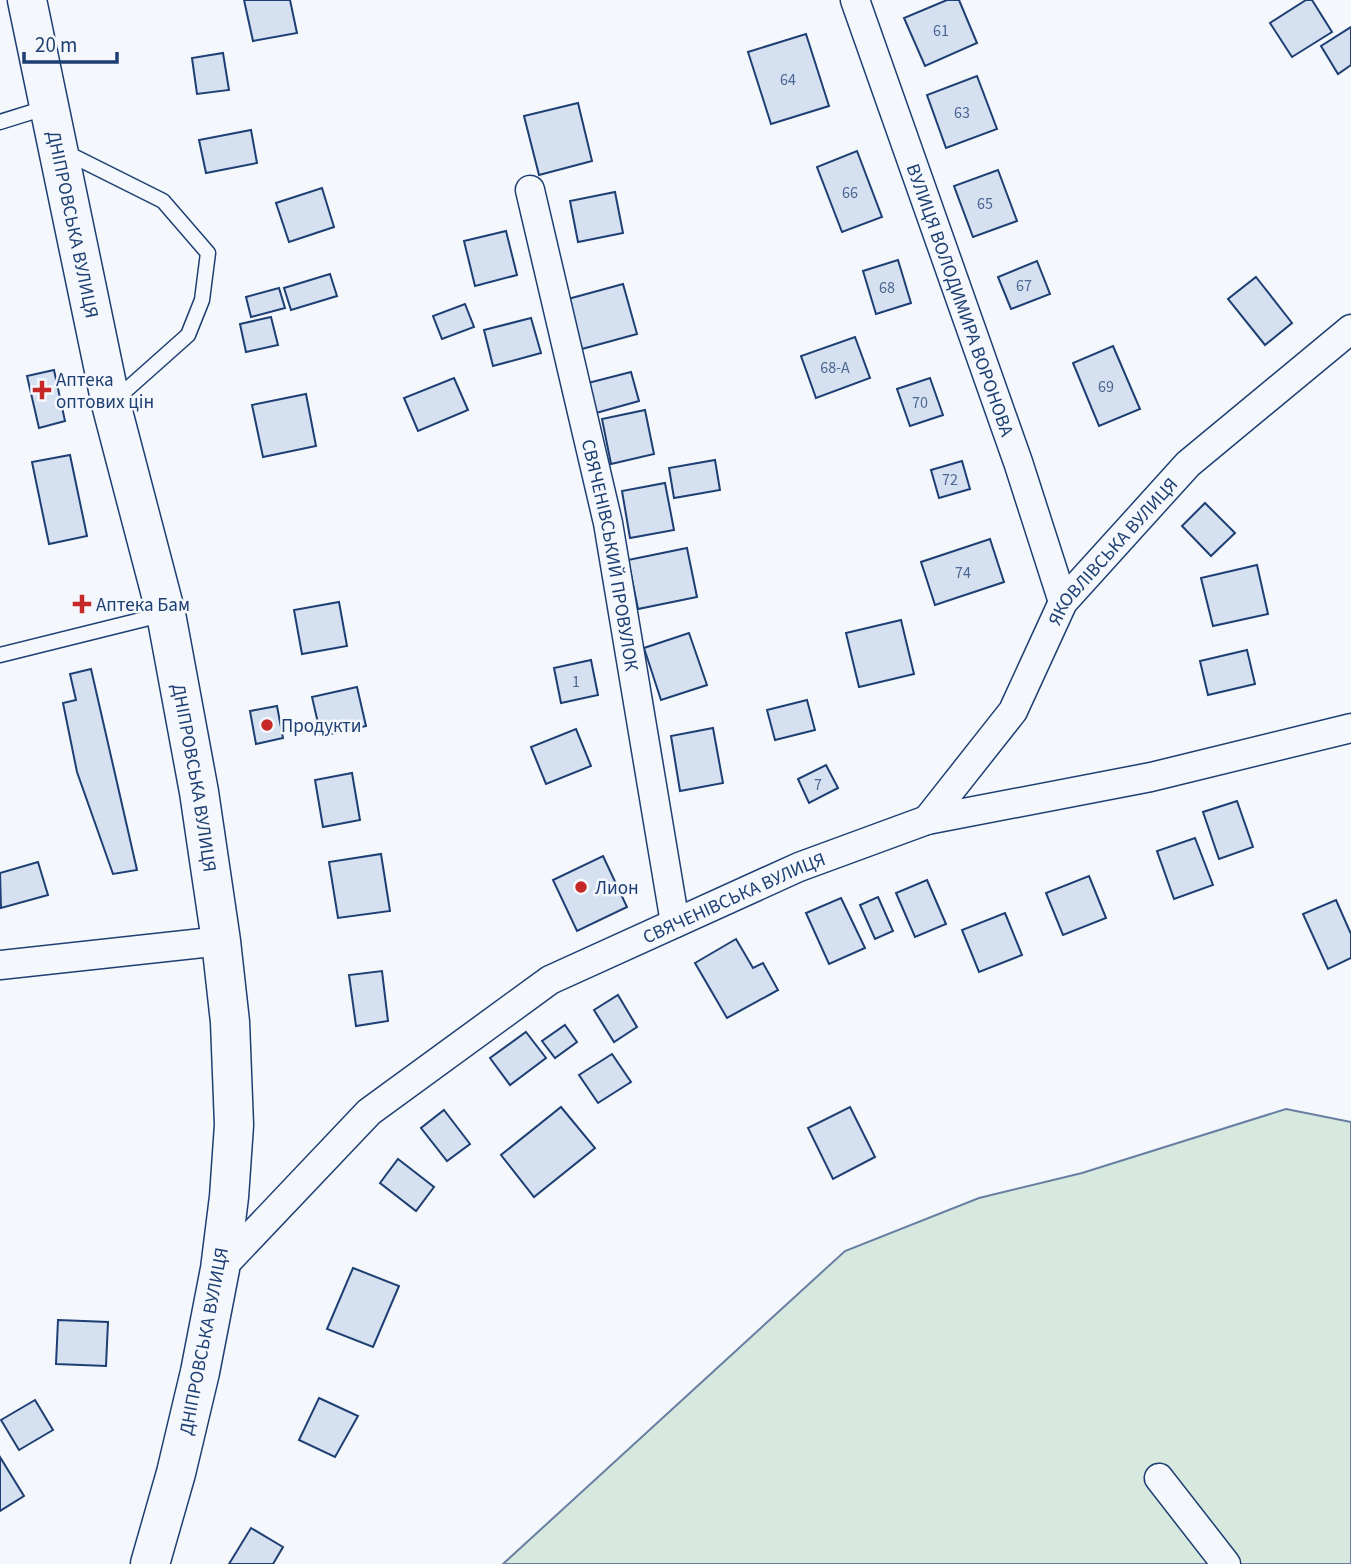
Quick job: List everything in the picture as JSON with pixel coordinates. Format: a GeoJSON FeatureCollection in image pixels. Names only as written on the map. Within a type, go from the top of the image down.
{"type":"FeatureCollection","features":[{"type":"Feature","properties":{"kind":"highway","name":"ДНІПРОВСЬКА ВУЛИЦЯ"},"geometry":{"type":"LineString","coordinates":[[27,0],[111,404],[166,614],[199,792],[230,1022],[234,1125],[220,1269],[176,1473],[150,1564]]}},
{"type":"Feature","properties":{"kind":"street","name":"ВУЛИЦЯ ВОЛОДИМИРА ВОРОНОВА"},"geometry":{"type":"LineString","coordinates":[[855,0],[1018,462],[1063,602]]}},
{"type":"Feature","properties":{"kind":"street","name":"СВЯЧЕНІВСЬКИЙ ПРОВУЛОК"},"geometry":{"type":"LineString","coordinates":[[530,190],[608,523],[675,923]]}},
{"type":"Feature","properties":{"kind":"street","name":"ЯКОВЛІВСЬКА ВУЛИЦЯ"},"geometry":{"type":"LineString","coordinates":[[927,820],[1013,711],[1063,602],[1188,464],[1351,329]]}},
{"type":"Feature","properties":{"kind":"street","name":"СВЯЧЕНІВСЬКА ВУЛИЦЯ"},"geometry":{"type":"LineString","coordinates":[[220,1269],[369,1112],[550,980],[799,867],[927,820],[1151,776],[1351,728]]}},
{"type":"Feature","properties":{"kind":"street"},"geometry":{"type":"LineString","coordinates":[[0,965],[221,942]]}},
{"type":"Feature","properties":{"kind":"street"},"geometry":{"type":"LineString","coordinates":[[1159,1478],[1226,1564]]}},
{"type":"Feature","properties":{"kind":"lane"},"geometry":{"type":"LineString","coordinates":[[0,122],[49,107]]}},
{"type":"Feature","properties":{"kind":"lane"},"geometry":{"type":"LineString","coordinates":[[58,148],[163,201],[208,253],[202,300],[188,335],[111,404]]}},
{"type":"Feature","properties":{"kind":"lane"},"geometry":{"type":"LineString","coordinates":[[0,655],[166,614]]}},
{"type":"Feature","properties":{"kind":"shaded area"},"geometry":{"type":"Polygon","coordinates":[[[1286,1109],[1351,1122],[1351,1564],[503,1564],[845,1251],[979,1198],[1082,1173],[1286,1109]]]}},
{"type":"Feature","properties":{"kind":"building"},"geometry":{"type":"Polygon","coordinates":[[[244,0],[290,0],[297,33],[253,41],[244,0]]]}},
{"type":"Feature","properties":{"kind":"building"},"geometry":{"type":"Polygon","coordinates":[[[947,0],[959,0],[977,43],[925,66],[904,18],[947,0]]]}},
{"type":"Feature","properties":{"kind":"building"},"geometry":{"type":"Polygon","coordinates":[[[1306,0],[1312,0],[1332,32],[1292,57],[1270,23],[1306,0]]]}},
{"type":"Feature","properties":{"kind":"building"},"geometry":{"type":"Polygon","coordinates":[[[1351,27],[1351,65],[1338,74],[1321,46],[1351,27]]]}},
{"type":"Feature","properties":{"kind":"building"},"geometry":{"type":"Polygon","coordinates":[[[806,34],[829,106],[771,124],[748,52],[806,34]]]}},
{"type":"Feature","properties":{"kind":"building"},"geometry":{"type":"Polygon","coordinates":[[[223,53],[229,90],[197,94],[192,58],[223,53]]]}},
{"type":"Feature","properties":{"kind":"building"},"geometry":{"type":"Polygon","coordinates":[[[977,76],[997,129],[946,148],[927,95],[977,76]]]}},
{"type":"Feature","properties":{"kind":"building"},"geometry":{"type":"Polygon","coordinates":[[[578,103],[592,161],[539,175],[524,116],[578,103]]]}},
{"type":"Feature","properties":{"kind":"building"},"geometry":{"type":"Polygon","coordinates":[[[251,130],[257,163],[206,173],[199,140],[251,130]]]}},
{"type":"Feature","properties":{"kind":"building"},"geometry":{"type":"Polygon","coordinates":[[[857,151],[882,217],[842,232],[817,167],[857,151]]]}},
{"type":"Feature","properties":{"kind":"building"},"geometry":{"type":"Polygon","coordinates":[[[998,170],[1017,221],[973,237],[954,186],[998,170]]]}},
{"type":"Feature","properties":{"kind":"building"},"geometry":{"type":"Polygon","coordinates":[[[322,188],[334,227],[289,242],[276,203],[322,188]]]}},
{"type":"Feature","properties":{"kind":"building"},"geometry":{"type":"Polygon","coordinates":[[[615,192],[623,233],[578,242],[570,201],[615,192]]]}},
{"type":"Feature","properties":{"kind":"building"},"geometry":{"type":"Polygon","coordinates":[[[506,231],[517,275],[475,286],[464,241],[506,231]]]}},
{"type":"Feature","properties":{"kind":"building"},"geometry":{"type":"Polygon","coordinates":[[[898,260],[911,303],[876,314],[863,271],[898,260]]]}},
{"type":"Feature","properties":{"kind":"building"},"geometry":{"type":"Polygon","coordinates":[[[1037,261],[1050,294],[1011,309],[998,277],[1037,261]]]}},
{"type":"Feature","properties":{"kind":"building"},"geometry":{"type":"Polygon","coordinates":[[[330,274],[337,296],[291,310],[284,288],[330,274]]]}},
{"type":"Feature","properties":{"kind":"building"},"geometry":{"type":"Polygon","coordinates":[[[1256,277],[1292,323],[1265,345],[1228,299],[1256,277]]]}},
{"type":"Feature","properties":{"kind":"building"},"geometry":{"type":"Polygon","coordinates":[[[623,284],[637,334],[582,349],[568,299],[623,284]]]}},
{"type":"Feature","properties":{"kind":"building"},"geometry":{"type":"Polygon","coordinates":[[[279,288],[285,308],[251,317],[246,297],[279,288]]]}},
{"type":"Feature","properties":{"kind":"building"},"geometry":{"type":"Polygon","coordinates":[[[465,304],[474,327],[442,339],[433,316],[465,304]]]}},
{"type":"Feature","properties":{"kind":"building"},"geometry":{"type":"Polygon","coordinates":[[[271,317],[278,345],[246,352],[240,324],[271,317]]]}},
{"type":"Feature","properties":{"kind":"building"},"geometry":{"type":"Polygon","coordinates":[[[531,318],[541,353],[493,366],[484,330],[531,318]]]}},
{"type":"Feature","properties":{"kind":"building"},"geometry":{"type":"Polygon","coordinates":[[[855,337],[870,378],[816,398],[801,356],[855,337]]]}},
{"type":"Feature","properties":{"kind":"building"},"geometry":{"type":"Polygon","coordinates":[[[1113,346],[1140,409],[1099,426],[1073,363],[1113,346]]]}},
{"type":"Feature","properties":{"kind":"building"},"geometry":{"type":"Polygon","coordinates":[[[54,370],[65,421],[39,428],[27,376],[54,370]]]}},
{"type":"Feature","properties":{"kind":"building"},"geometry":{"type":"Polygon","coordinates":[[[631,372],[639,401],[596,413],[588,383],[631,372]]]}},
{"type":"Feature","properties":{"kind":"building"},"geometry":{"type":"Polygon","coordinates":[[[454,378],[468,410],[418,431],[404,398],[454,378]]]}},
{"type":"Feature","properties":{"kind":"building"},"geometry":{"type":"Polygon","coordinates":[[[930,378],[943,415],[910,426],[897,389],[930,378]]]}},
{"type":"Feature","properties":{"kind":"building"},"geometry":{"type":"Polygon","coordinates":[[[306,394],[316,446],[263,457],[252,405],[306,394]]]}},
{"type":"Feature","properties":{"kind":"building"},"geometry":{"type":"Polygon","coordinates":[[[645,410],[654,454],[611,464],[602,419],[645,410]]]}},
{"type":"Feature","properties":{"kind":"building"},"geometry":{"type":"Polygon","coordinates":[[[70,455],[87,536],[49,544],[32,462],[70,455]]]}},
{"type":"Feature","properties":{"kind":"building"},"geometry":{"type":"Polygon","coordinates":[[[715,460],[720,490],[674,498],[669,468],[715,460]]]}},
{"type":"Feature","properties":{"kind":"building"},"geometry":{"type":"Polygon","coordinates":[[[962,461],[970,489],[939,498],[931,470],[962,461]]]}},
{"type":"Feature","properties":{"kind":"building"},"geometry":{"type":"Polygon","coordinates":[[[665,483],[674,530],[630,538],[622,491],[665,483]]]}},
{"type":"Feature","properties":{"kind":"building"},"geometry":{"type":"Polygon","coordinates":[[[1205,503],[1235,533],[1211,556],[1182,526],[1205,503]]]}},
{"type":"Feature","properties":{"kind":"building"},"geometry":{"type":"Polygon","coordinates":[[[990,539],[1004,582],[935,605],[921,562],[990,539]]]}},
{"type":"Feature","properties":{"kind":"building"},"geometry":{"type":"Polygon","coordinates":[[[687,548],[697,597],[638,609],[628,560],[687,548]]]}},
{"type":"Feature","properties":{"kind":"building"},"geometry":{"type":"Polygon","coordinates":[[[1257,565],[1268,614],[1213,626],[1201,578],[1257,565]]]}},
{"type":"Feature","properties":{"kind":"building"},"geometry":{"type":"Polygon","coordinates":[[[339,602],[347,646],[302,654],[294,610],[339,602]]]}},
{"type":"Feature","properties":{"kind":"building"},"geometry":{"type":"Polygon","coordinates":[[[901,620],[914,674],[859,687],[846,633],[901,620]]]}},
{"type":"Feature","properties":{"kind":"building"},"geometry":{"type":"Polygon","coordinates":[[[689,633],[707,685],[661,700],[644,648],[689,633]]]}},
{"type":"Feature","properties":{"kind":"building"},"geometry":{"type":"Polygon","coordinates":[[[1247,650],[1255,684],[1208,695],[1200,661],[1247,650]]]}},
{"type":"Feature","properties":{"kind":"building"},"geometry":{"type":"Polygon","coordinates":[[[591,660],[598,695],[561,703],[554,668],[591,660]]]}},
{"type":"Feature","properties":{"kind":"building"},"geometry":{"type":"Polygon","coordinates":[[[91,669],[137,870],[113,874],[77,772],[63,703],[76,700],[70,674],[91,669]]]}},
{"type":"Feature","properties":{"kind":"building"},"geometry":{"type":"Polygon","coordinates":[[[357,687],[366,726],[321,736],[312,697],[357,687]]]}},
{"type":"Feature","properties":{"kind":"building"},"geometry":{"type":"Polygon","coordinates":[[[807,700],[815,730],[775,740],[767,710],[807,700]]]}},
{"type":"Feature","properties":{"kind":"building","name":"Продукти"},"geometry":{"type":"Polygon","coordinates":[[[277,706],[283,738],[256,744],[250,711],[277,706]]]}},
{"type":"Feature","properties":{"kind":"building"},"geometry":{"type":"Polygon","coordinates":[[[713,728],[723,783],[680,791],[671,736],[713,728]]]}},
{"type":"Feature","properties":{"kind":"building"},"geometry":{"type":"Polygon","coordinates":[[[576,729],[591,766],[546,784],[531,747],[576,729]]]}},
{"type":"Feature","properties":{"kind":"building"},"geometry":{"type":"Polygon","coordinates":[[[826,765],[838,788],[809,803],[798,779],[826,765]]]}},
{"type":"Feature","properties":{"kind":"building"},"geometry":{"type":"Polygon","coordinates":[[[352,773],[360,820],[323,827],[315,780],[352,773]]]}},
{"type":"Feature","properties":{"kind":"building"},"geometry":{"type":"Polygon","coordinates":[[[1237,801],[1253,847],[1219,859],[1203,812],[1237,801]]]}},
{"type":"Feature","properties":{"kind":"building"},"geometry":{"type":"Polygon","coordinates":[[[1195,838],[1213,885],[1174,899],[1157,851],[1195,838]]]}},
{"type":"Feature","properties":{"kind":"building"},"geometry":{"type":"Polygon","coordinates":[[[381,854],[390,911],[338,918],[329,862],[381,854]]]}},
{"type":"Feature","properties":{"kind":"building"},"geometry":{"type":"Polygon","coordinates":[[[603,856],[627,907],[577,931],[553,880],[603,856]]]}},
{"type":"Feature","properties":{"kind":"building"},"geometry":{"type":"Polygon","coordinates":[[[38,862],[48,895],[1,908],[0,873],[38,862]]]}},
{"type":"Feature","properties":{"kind":"building"},"geometry":{"type":"Polygon","coordinates":[[[1089,876],[1106,918],[1063,935],[1046,893],[1089,876]]]}},
{"type":"Feature","properties":{"kind":"building"},"geometry":{"type":"Polygon","coordinates":[[[927,880],[946,924],[915,937],[896,893],[927,880]]]}},
{"type":"Feature","properties":{"kind":"building"},"geometry":{"type":"Polygon","coordinates":[[[878,897],[893,931],[875,939],[860,905],[878,897]]]}},
{"type":"Feature","properties":{"kind":"building"},"geometry":{"type":"Polygon","coordinates":[[[841,898],[865,948],[829,964],[806,913],[841,898]]]}},
{"type":"Feature","properties":{"kind":"building"},"geometry":{"type":"Polygon","coordinates":[[[1336,900],[1351,934],[1351,958],[1328,969],[1303,914],[1336,900]]]}},
{"type":"Feature","properties":{"kind":"building"},"geometry":{"type":"Polygon","coordinates":[[[1005,913],[1022,955],[979,972],[962,930],[1005,913]]]}},
{"type":"Feature","properties":{"kind":"building"},"geometry":{"type":"Polygon","coordinates":[[[736,939],[753,968],[763,963],[778,990],[727,1018],[695,963],[736,939]]]}},
{"type":"Feature","properties":{"kind":"building"},"geometry":{"type":"Polygon","coordinates":[[[382,971],[388,1021],[356,1026],[349,975],[382,971]]]}},
{"type":"Feature","properties":{"kind":"building"},"geometry":{"type":"Polygon","coordinates":[[[618,995],[637,1027],[614,1042],[594,1010],[618,995]]]}},
{"type":"Feature","properties":{"kind":"building"},"geometry":{"type":"Polygon","coordinates":[[[565,1025],[577,1042],[555,1058],[542,1041],[565,1025]]]}},
{"type":"Feature","properties":{"kind":"building"},"geometry":{"type":"Polygon","coordinates":[[[526,1032],[546,1058],[510,1085],[490,1058],[526,1032]]]}},
{"type":"Feature","properties":{"kind":"building"},"geometry":{"type":"Polygon","coordinates":[[[612,1054],[631,1082],[598,1103],[579,1075],[612,1054]]]}},
{"type":"Feature","properties":{"kind":"building"},"geometry":{"type":"Polygon","coordinates":[[[561,1107],[595,1148],[534,1197],[501,1155],[561,1107]]]}},
{"type":"Feature","properties":{"kind":"building"},"geometry":{"type":"Polygon","coordinates":[[[850,1107],[875,1157],[833,1179],[808,1128],[850,1107]]]}},
{"type":"Feature","properties":{"kind":"building"},"geometry":{"type":"Polygon","coordinates":[[[444,1110],[470,1144],[447,1161],[421,1128],[444,1110]]]}},
{"type":"Feature","properties":{"kind":"building"},"geometry":{"type":"Polygon","coordinates":[[[398,1159],[434,1187],[416,1211],[380,1183],[398,1159]]]}},
{"type":"Feature","properties":{"kind":"building"},"geometry":{"type":"Polygon","coordinates":[[[353,1268],[399,1286],[373,1347],[327,1329],[353,1268]]]}},
{"type":"Feature","properties":{"kind":"building"},"geometry":{"type":"Polygon","coordinates":[[[58,1320],[108,1322],[106,1366],[56,1364],[58,1320]]]}},
{"type":"Feature","properties":{"kind":"building"},"geometry":{"type":"Polygon","coordinates":[[[319,1398],[358,1416],[335,1457],[299,1440],[319,1398]]]}},
{"type":"Feature","properties":{"kind":"building"},"geometry":{"type":"Polygon","coordinates":[[[35,1400],[53,1430],[19,1450],[1,1420],[35,1400]]]}},
{"type":"Feature","properties":{"kind":"building"},"geometry":{"type":"Polygon","coordinates":[[[0,1457],[24,1496],[0,1511],[0,1457]]]}},
{"type":"Feature","properties":{"kind":"building"},"geometry":{"type":"Polygon","coordinates":[[[251,1528],[283,1547],[273,1564],[229,1564],[251,1528]]]}},
{"type":"Feature","properties":{"kind":"place","name":"Аптека оптових цін"},"geometry":{"type":"Point","coordinates":[42,390]}},
{"type":"Feature","properties":{"kind":"place","name":"Аптека Бам"},"geometry":{"type":"Point","coordinates":[82,604]}},
{"type":"Feature","properties":{"kind":"place","name":"Продукти"},"geometry":{"type":"Point","coordinates":[267,725]}},
{"type":"Feature","properties":{"kind":"place","name":"Лион"},"geometry":{"type":"Point","coordinates":[581,887]}}]}
